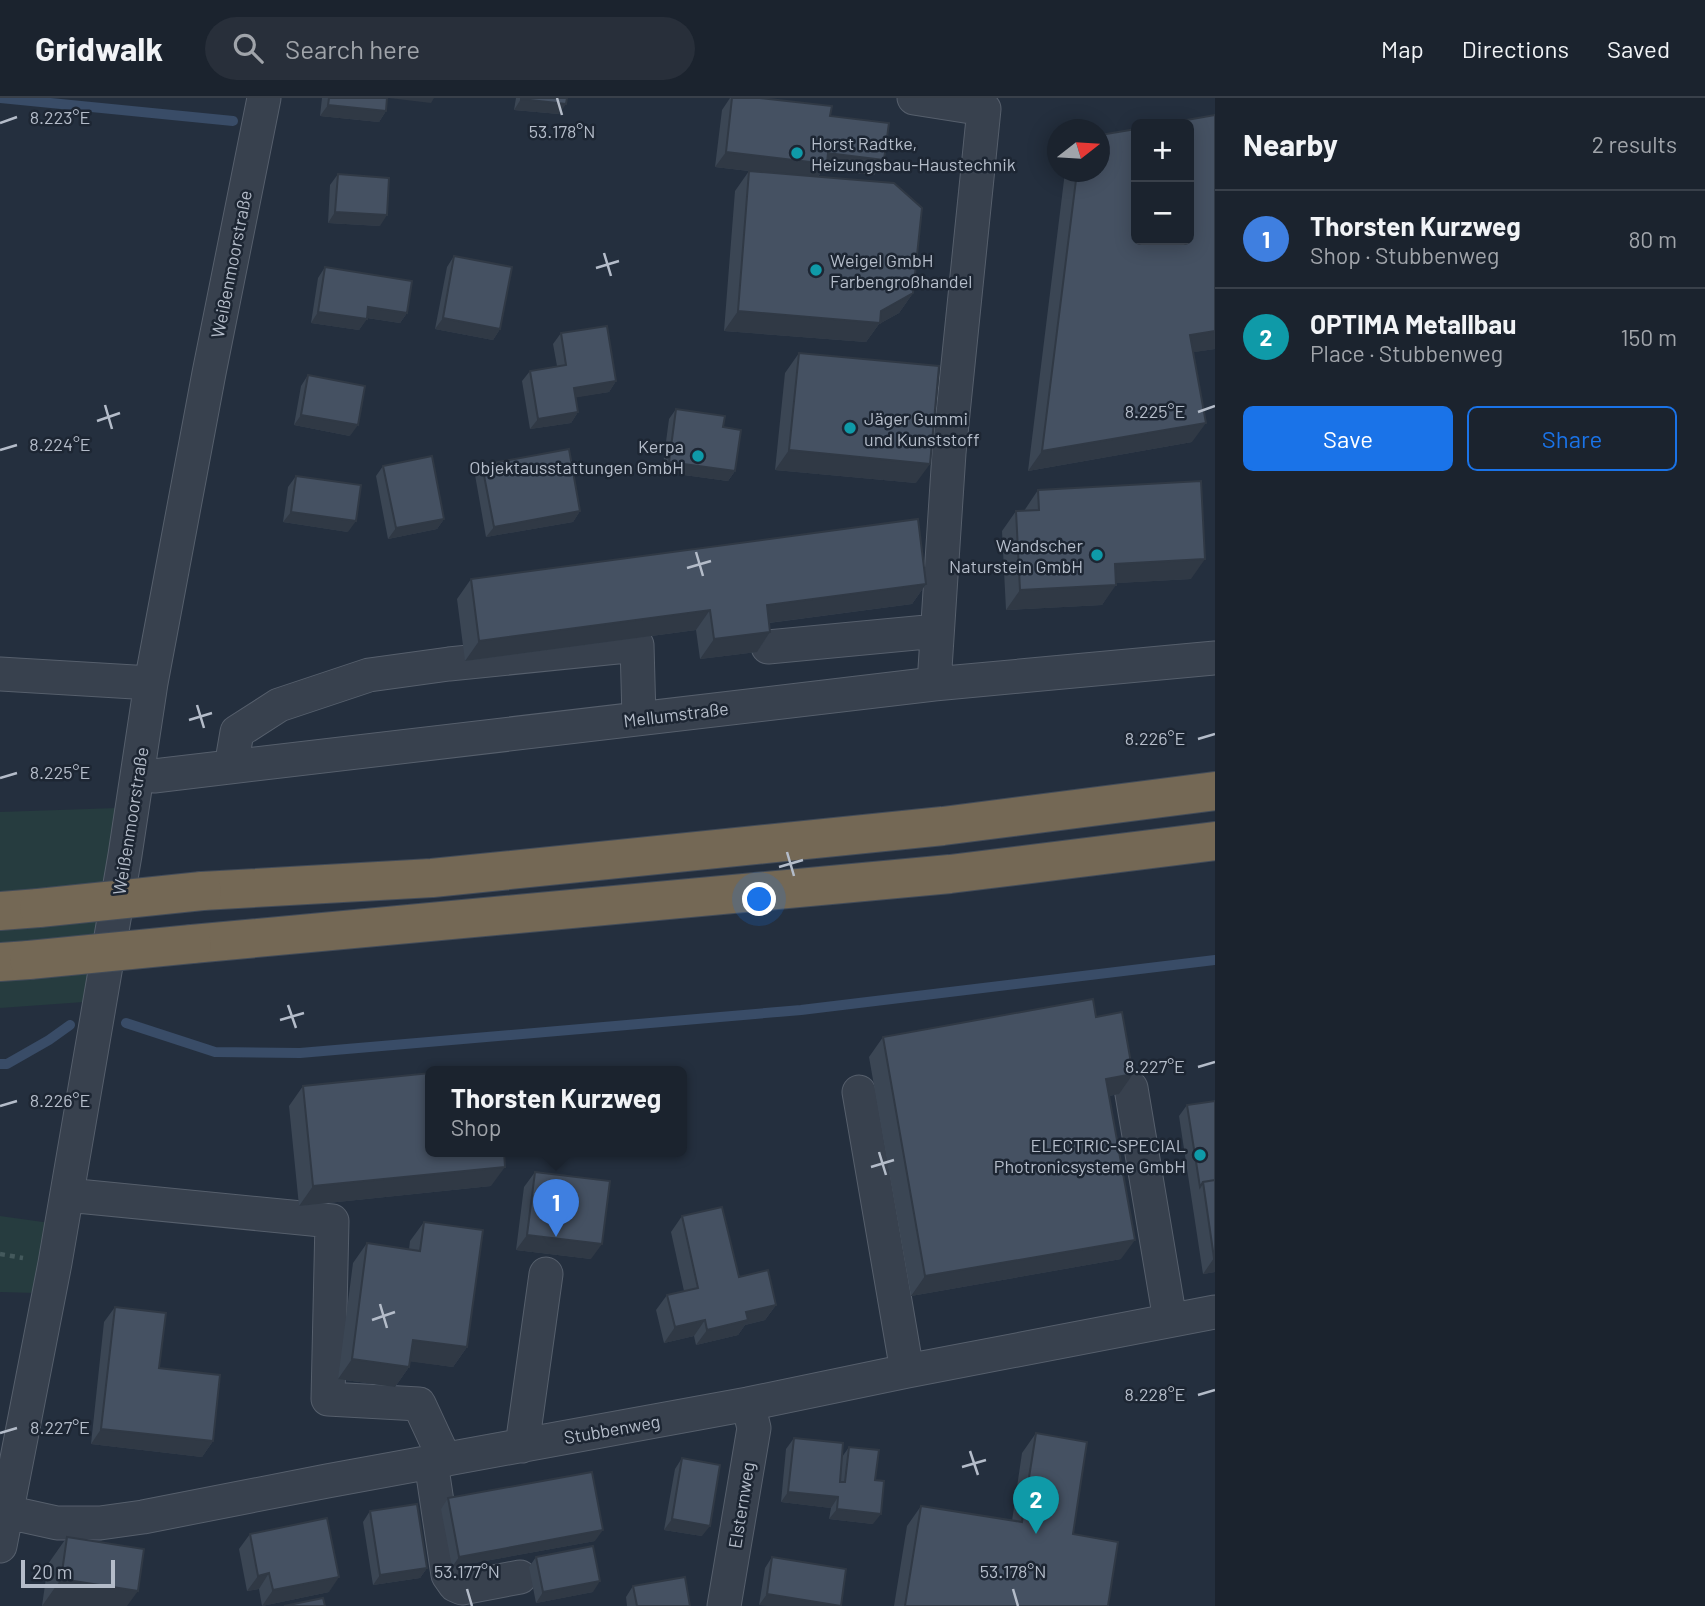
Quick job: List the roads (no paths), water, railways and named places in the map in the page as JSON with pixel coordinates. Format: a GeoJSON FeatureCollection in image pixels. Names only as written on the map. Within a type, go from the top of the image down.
{"type":"FeatureCollection","features":[{"type":"Feature","properties":{"kind":"highway"},"geometry":{"type":"LineString","coordinates":[[0,911],[202,891],[432,878],[943,826],[1215,791]]}},
{"type":"Feature","properties":{"kind":"highway"},"geometry":{"type":"LineString","coordinates":[[14,961],[950,874],[1215,841]]}},
{"type":"Feature","properties":{"kind":"street","name":"Weißenmoorstraße"},"geometry":{"type":"LineString","coordinates":[[0,1546],[67,1195],[151,683],[264,98]]}},
{"type":"Feature","properties":{"kind":"street"},"geometry":{"type":"LineString","coordinates":[[914,98],[984,109],[949,453],[934,684]]}},
{"type":"Feature","properties":{"kind":"street"},"geometry":{"type":"LineString","coordinates":[[768,647],[937,631]]}},
{"type":"Feature","properties":{"kind":"street"},"geometry":{"type":"LineString","coordinates":[[230,767],[237,732],[279,705],[369,675],[449,664],[637,645],[639,718]]}},
{"type":"Feature","properties":{"kind":"street","name":"Mellumstraße"},"geometry":{"type":"LineString","coordinates":[[138,774],[154,776],[934,684],[1215,658]]}},
{"type":"Feature","properties":{"kind":"street"},"geometry":{"type":"LineString","coordinates":[[0,674],[151,683]]}},
{"type":"Feature","properties":{"kind":"street"},"geometry":{"type":"LineString","coordinates":[[1131,1088],[1170,1320]]}},
{"type":"Feature","properties":{"kind":"street"},"geometry":{"type":"LineString","coordinates":[[859,1092],[907,1371]]}},
{"type":"Feature","properties":{"kind":"street"},"geometry":{"type":"LineString","coordinates":[[67,1195],[332,1222],[328,1399],[419,1404],[438,1461],[448,1576],[455,1585],[462,1588],[520,1577]]}},
{"type":"Feature","properties":{"kind":"street"},"geometry":{"type":"LineString","coordinates":[[522,1446],[546,1273]]}},
{"type":"Feature","properties":{"kind":"street","name":"Stubbenweg"},"geometry":{"type":"LineString","coordinates":[[7,1513],[57,1523],[143,1517],[748,1404],[1215,1312]]}},
{"type":"Feature","properties":{"kind":"street","name":"Elsternweg"},"geometry":{"type":"LineString","coordinates":[[724,1606],[754,1428],[748,1404]]}},
{"type":"Feature","properties":{"kind":"waterway"},"geometry":{"type":"LineString","coordinates":[[0,98],[233,121]]}},
{"type":"Feature","properties":{"kind":"waterway"},"geometry":{"type":"LineString","coordinates":[[126,1023],[215,1052],[300,1053],[801,1010],[1215,960]]}},
{"type":"Feature","properties":{"kind":"waterway"},"geometry":{"type":"LineString","coordinates":[[0,1064],[7,1064],[70,1025]]}},
{"type":"Feature","properties":{"kind":"place","name":"Horst Radtke, Heizungsbau-Haustechnik"},"geometry":{"type":"Point","coordinates":[797,153]}},
{"type":"Feature","properties":{"kind":"place","name":"Weigel GmbH Farbengroßhandel"},"geometry":{"type":"Point","coordinates":[816,270]}},
{"type":"Feature","properties":{"kind":"place","name":"Jäger Gummi und Kunststoff"},"geometry":{"type":"Point","coordinates":[850,428]}},
{"type":"Feature","properties":{"kind":"place","name":"Kerpa Objektausstattungen GmbH"},"geometry":{"type":"Point","coordinates":[698,456]}},
{"type":"Feature","properties":{"kind":"place","name":"Wandscher Naturstein GmbH"},"geometry":{"type":"Point","coordinates":[1097,555]}},
{"type":"Feature","properties":{"kind":"place","name":"ELECTRIC-SPECIAL Photronicsysteme GmbH"},"geometry":{"type":"Point","coordinates":[1200,1155]}},
{"type":"Feature","properties":{"kind":"place","name":"Thorsten Kurzweg"},"geometry":{"type":"Point","coordinates":[556,1237]}},
{"type":"Feature","properties":{"kind":"place","name":"OPTIMA Metallbau"},"geometry":{"type":"Point","coordinates":[1036,1534]}}]}
